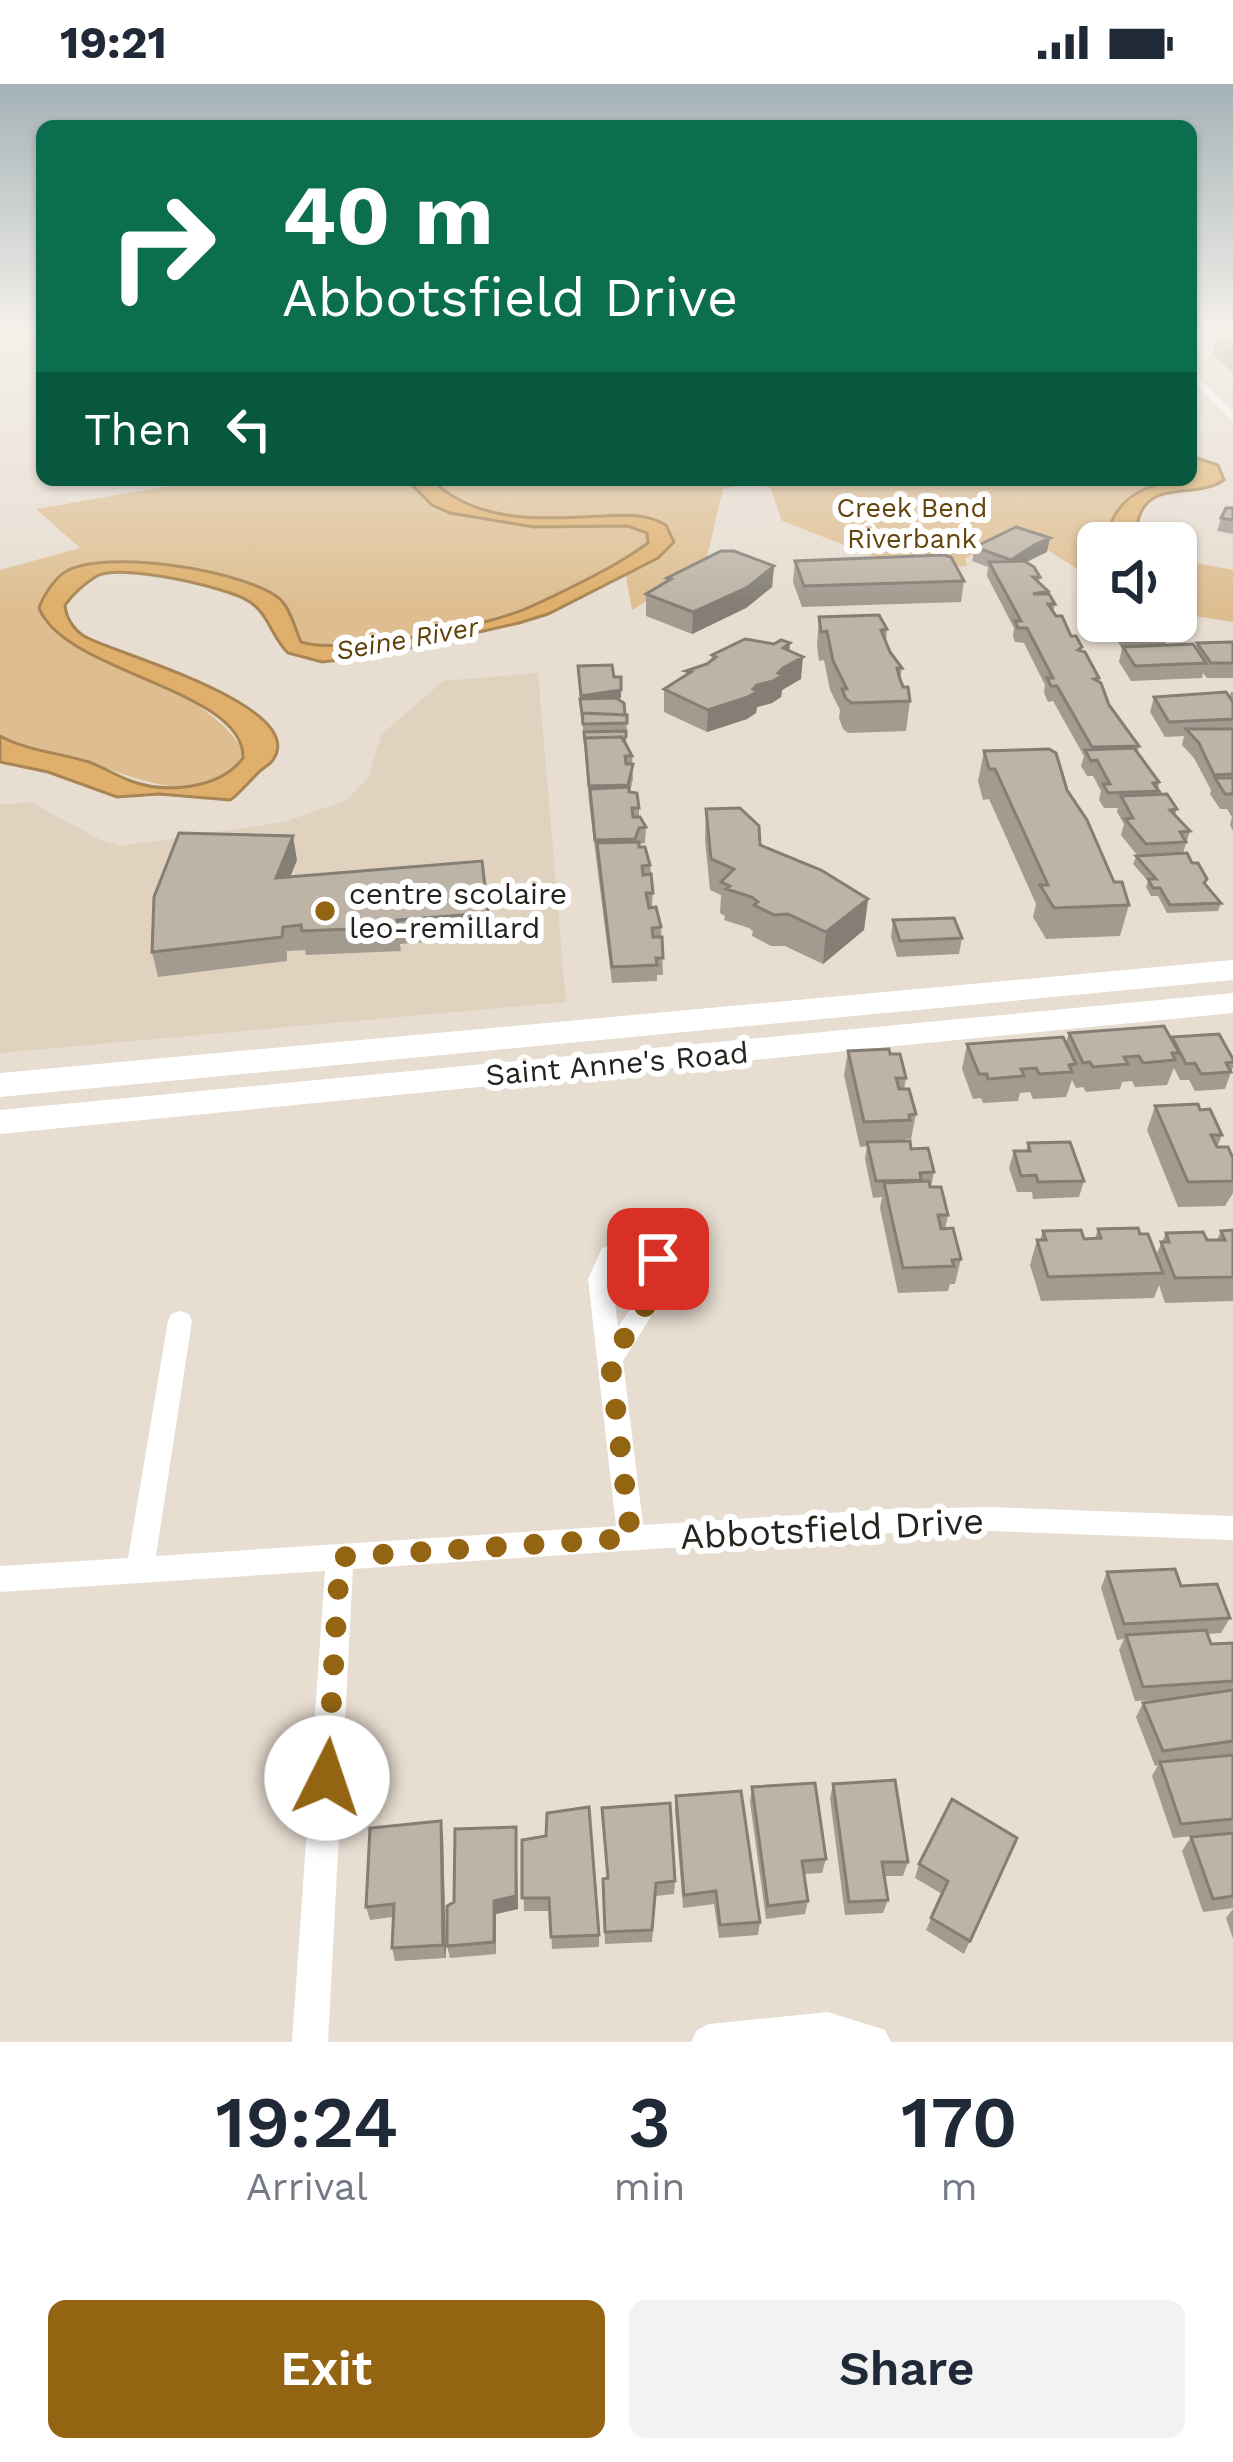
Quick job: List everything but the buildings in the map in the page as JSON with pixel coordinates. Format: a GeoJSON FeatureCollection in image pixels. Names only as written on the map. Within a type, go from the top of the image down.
{"type":"FeatureCollection","features":[{"type":"Feature","properties":{"kind":"main road","name":"Saint Anne's Road"},"geometry":{"type":"LineString","coordinates":[[0,1085],[1233,970]]}},
{"type":"Feature","properties":{"kind":"main road","name":"Saint Anne's Road"},"geometry":{"type":"LineString","coordinates":[[0,1122],[1227,1005]]}},
{"type":"Feature","properties":{"kind":"street"},"geometry":{"type":"LineString","coordinates":[[140,1570],[180,1321]]}},
{"type":"Feature","properties":{"kind":"street"},"geometry":{"type":"LineString","coordinates":[[610,1360],[631,1538]]}},
{"type":"Feature","properties":{"kind":"street","name":"Abbotsfield Drive"},"geometry":{"type":"LineString","coordinates":[[0,1579],[992,1519],[1233,1528]]}},
{"type":"Feature","properties":{"kind":"street"},"geometry":{"type":"LineString","coordinates":[[310,2042],[340,1557]]}},
{"type":"Feature","properties":{"kind":"street"},"geometry":{"type":"LineString","coordinates":[[709,2042],[828,2030],[873,2042]]}},
{"type":"Feature","properties":{"kind":"shaded area"},"geometry":{"type":"Polygon","coordinates":[[[538,673],[566,1002],[0,1053],[0,804],[33,803],[100,840],[121,846],[284,822],[347,800],[369,776],[381,735],[443,681],[538,673]]]}},
{"type":"Feature","properties":{"kind":"green space"},"geometry":{"type":"Polygon","coordinates":[[[169,486],[413,486],[432,505],[534,527],[628,526],[642,529],[649,538],[644,547],[529,607],[448,630],[350,646],[301,642],[281,600],[232,580],[184,568],[130,562],[57,585],[40,602],[44,622],[159,681],[218,721],[236,740],[243,758],[227,774],[190,787],[148,782],[0,736],[0,570],[80,548],[36,509],[169,486]]]}},
{"type":"Feature","properties":{"kind":"green space","name":"Creek Bend Riverbank"},"geometry":{"type":"Polygon","coordinates":[[[440,486],[737,486],[723,489],[705,565],[632,610],[625,571],[658,558],[666,525],[635,516],[511,516],[469,505],[440,486]]]}},
{"type":"Feature","properties":{"kind":"green space","name":"Creek Bend Riverbank"},"geometry":{"type":"Polygon","coordinates":[[[762,486],[1157,486],[1133,522],[1077,522],[1077,569],[1015,528],[965,559],[967,566],[904,568],[782,521],[770,487],[762,486]]]}},
{"type":"Feature","properties":{"kind":"green space"},"geometry":{"type":"Polygon","coordinates":[[[1197,563],[1233,570],[1233,622],[1197,616],[1197,563]]]}},
{"type":"Feature","properties":{"kind":"water"},"geometry":{"type":"Polygon","coordinates":[[[1197,458],[1218,465],[1224,480],[1160,495],[1150,501],[1138,522],[1112,522],[1132,497],[1154,486],[1197,486],[1197,458]]]}},
{"type":"Feature","properties":{"kind":"water","name":"Seine River"},"geometry":{"type":"Polygon","coordinates":[[[413,486],[440,486],[469,505],[511,516],[650,518],[666,525],[674,542],[658,558],[548,614],[374,656],[322,662],[288,653],[256,607],[238,596],[149,575],[97,576],[65,605],[77,630],[236,701],[263,720],[277,740],[273,760],[230,800],[159,794],[117,797],[48,772],[0,762],[0,736],[89,762],[131,781],[176,788],[221,776],[243,758],[236,734],[215,715],[82,649],[55,630],[39,608],[41,603],[61,575],[84,565],[141,562],[239,580],[281,600],[301,642],[349,645],[417,637],[512,614],[592,577],[648,543],[647,533],[628,526],[534,527],[450,513],[432,505],[413,486]]]}},
{"type":"Feature","properties":{"kind":"place","name":"centre scolaire leo-remillard"},"geometry":{"type":"Point","coordinates":[325,911]}},
{"type":"Feature","properties":{"kind":"route"},"geometry":{"type":"LineString","coordinates":[[327,1778],[340,1557],[631,1538],[610,1360],[659,1285],[658,1259]]}}]}
